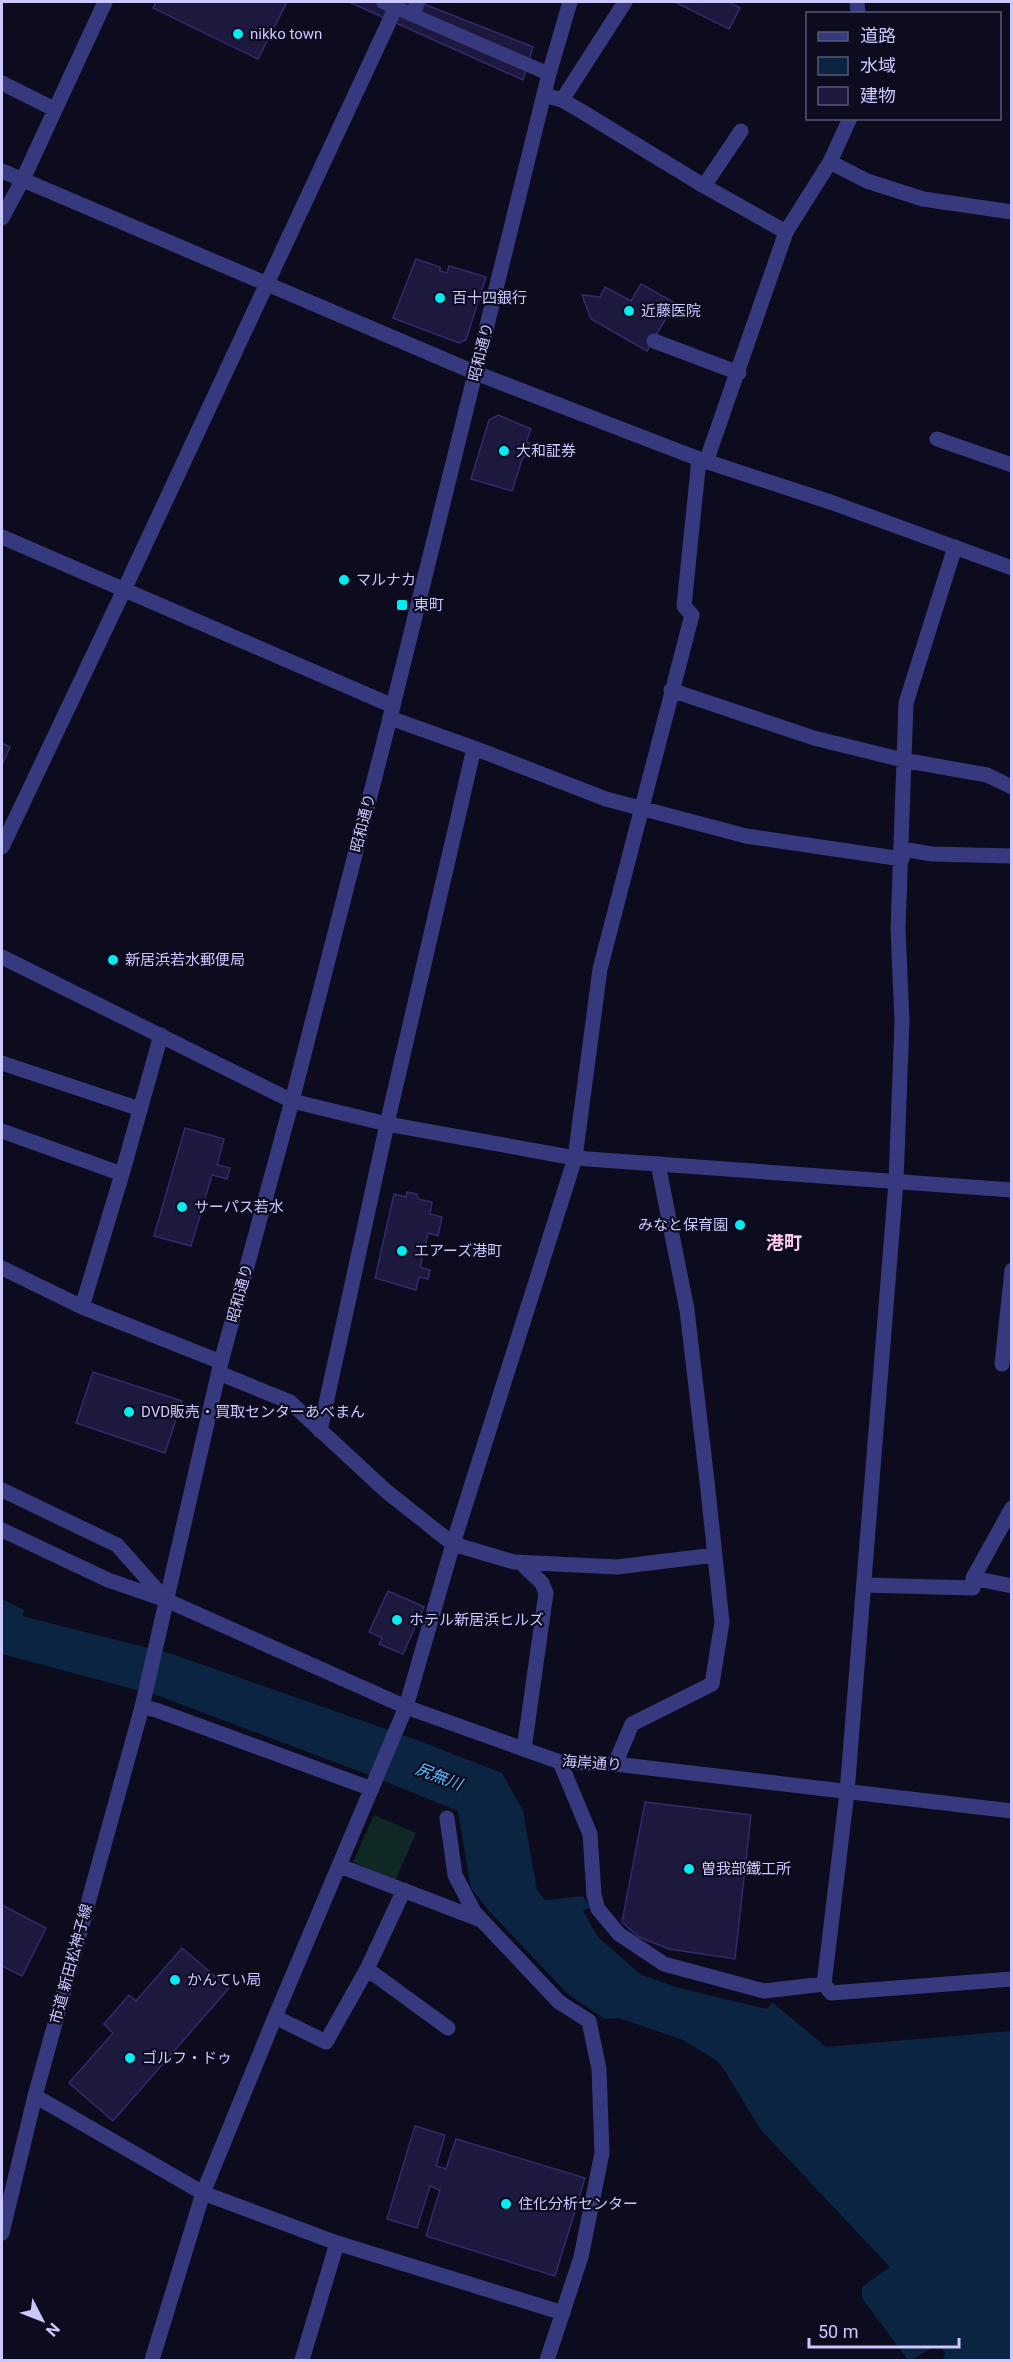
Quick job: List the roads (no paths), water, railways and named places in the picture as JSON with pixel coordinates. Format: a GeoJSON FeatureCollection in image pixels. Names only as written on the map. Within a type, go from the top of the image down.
{"type":"FeatureCollection","features":[{"type":"Feature","properties":{"kind":"street"},"geometry":{"type":"LineString","coordinates":[[2,218],[23,179],[105,2]]}},
{"type":"Feature","properties":{"kind":"street","name":"昭和通り"},"geometry":{"type":"LineString","coordinates":[[156,1645],[220,1367],[292,1101],[549,74],[570,2]]}},
{"type":"Feature","properties":{"kind":"street"},"geometry":{"type":"LineString","coordinates":[[562,100],[625,2]]}},
{"type":"Feature","properties":{"kind":"street"},"geometry":{"type":"LineString","coordinates":[[2,847],[265,284],[389,4],[415,8],[549,74]]}},
{"type":"Feature","properties":{"kind":"street"},"geometry":{"type":"LineString","coordinates":[[2,83],[54,109]]}},
{"type":"Feature","properties":{"kind":"street"},"geometry":{"type":"LineString","coordinates":[[544,95],[562,100],[704,186],[786,232]]}},
{"type":"Feature","properties":{"kind":"street"},"geometry":{"type":"LineString","coordinates":[[152,2361],[203,2193],[274,2017],[406,1707],[453,1544],[575,1158],[600,969],[692,615],[684,606],[703,460],[739,373],[786,232],[830,162],[849,120]]}},
{"type":"Feature","properties":{"kind":"street"},"geometry":{"type":"LineString","coordinates":[[704,186],[741,131]]}},
{"type":"Feature","properties":{"kind":"street"},"geometry":{"type":"LineString","coordinates":[[830,162],[867,181],[923,200],[1011,212]]}},
{"type":"Feature","properties":{"kind":"street"},"geometry":{"type":"LineString","coordinates":[[2,171],[476,373],[703,460],[833,502],[1011,567]]}},
{"type":"Feature","properties":{"kind":"street"},"geometry":{"type":"LineString","coordinates":[[654,341],[739,373]]}},
{"type":"Feature","properties":{"kind":"street"},"geometry":{"type":"LineString","coordinates":[[937,440],[1011,465]]}},
{"type":"Feature","properties":{"kind":"street"},"geometry":{"type":"LineString","coordinates":[[2,537],[391,712],[606,799],[746,836],[902,854],[1011,856]]}},
{"type":"Feature","properties":{"kind":"street"},"geometry":{"type":"LineString","coordinates":[[956,547],[906,704],[898,929],[902,1021],[896,1182],[847,1792],[824,1984],[831,1993],[1011,1979]]}},
{"type":"Feature","properties":{"kind":"street"},"geometry":{"type":"LineString","coordinates":[[671,690],[814,738],[903,760],[987,775],[1011,787]]}},
{"type":"Feature","properties":{"kind":"street"},"geometry":{"type":"LineString","coordinates":[[321,1431],[387,1124],[474,747]]}},
{"type":"Feature","properties":{"kind":"street"},"geometry":{"type":"LineString","coordinates":[[2,957],[292,1101],[387,1124],[575,1158],[1011,1190]]}},
{"type":"Feature","properties":{"kind":"street"},"geometry":{"type":"LineString","coordinates":[[82,1307],[123,1174],[161,1035]]}},
{"type":"Feature","properties":{"kind":"street"},"geometry":{"type":"LineString","coordinates":[[2,1063],[140,1109]]}},
{"type":"Feature","properties":{"kind":"street"},"geometry":{"type":"LineString","coordinates":[[2,1131],[123,1174]]}},
{"type":"Feature","properties":{"kind":"street"},"geometry":{"type":"LineString","coordinates":[[615,1764],[632,1724],[712,1684],[722,1622],[687,1310],[658,1164]]}},
{"type":"Feature","properties":{"kind":"street"},"geometry":{"type":"LineString","coordinates":[[2,1268],[82,1307],[220,1367],[290,1402],[387,1491],[453,1544],[520,1562],[617,1567],[715,1555]]}},
{"type":"Feature","properties":{"kind":"street"},"geometry":{"type":"LineString","coordinates":[[1002,1364],[1011,1270]]}},
{"type":"Feature","properties":{"kind":"street"},"geometry":{"type":"LineString","coordinates":[[2,1490],[117,1545],[166,1600]]}},
{"type":"Feature","properties":{"kind":"street"},"geometry":{"type":"LineString","coordinates":[[864,1585],[973,1588],[973,1578],[1011,1508]]}},
{"type":"Feature","properties":{"kind":"street","name":"海岸通り"},"geometry":{"type":"LineString","coordinates":[[2,1530],[108,1580],[166,1600],[406,1707],[560,1762],[615,1764],[1011,1811]]}},
{"type":"Feature","properties":{"kind":"street"},"geometry":{"type":"LineString","coordinates":[[520,1562],[542,1583],[546,1593],[524,1749]]}},
{"type":"Feature","properties":{"kind":"street"},"geometry":{"type":"LineString","coordinates":[[973,1578],[1011,1586]]}},
{"type":"Feature","properties":{"kind":"street","name":"市道 新田松神子線"},"geometry":{"type":"LineString","coordinates":[[2,2233],[35,2096],[143,1702],[156,1645]]}},
{"type":"Feature","properties":{"kind":"street"},"geometry":{"type":"LineString","coordinates":[[143,1702],[156,1710],[374,1785]]}},
{"type":"Feature","properties":{"kind":"street"},"geometry":{"type":"LineString","coordinates":[[560,1762],[590,1834],[594,1895],[598,1909],[619,1935],[664,1964],[764,1990],[824,1984]]}},
{"type":"Feature","properties":{"kind":"street"},"geometry":{"type":"LineString","coordinates":[[447,1818],[455,1875],[474,1912],[559,2002],[589,2021],[599,2069],[602,2152],[581,2257],[547,2361]]}},
{"type":"Feature","properties":{"kind":"street"},"geometry":{"type":"LineString","coordinates":[[340,1866],[482,1920]]}},
{"type":"Feature","properties":{"kind":"street"},"geometry":{"type":"LineString","coordinates":[[274,2017],[326,2042],[367,1969],[404,1890]]}},
{"type":"Feature","properties":{"kind":"street"},"geometry":{"type":"LineString","coordinates":[[367,1969],[448,2028]]}},
{"type":"Feature","properties":{"kind":"street"},"geometry":{"type":"LineString","coordinates":[[35,2096],[203,2193],[337,2243],[562,2313]]}},
{"type":"Feature","properties":{"kind":"street"},"geometry":{"type":"LineString","coordinates":[[302,2361],[337,2243]]}},
{"type":"Feature","properties":{"kind":"water","name":"尻無川"},"geometry":{"type":"Polygon","coordinates":[[[2,1599],[24,1610],[22,1616],[172,1654],[417,1740],[502,1773],[523,1811],[537,1890],[545,1900],[583,1896],[591,1908],[583,1911],[598,1937],[640,1974],[675,1987],[767,2009],[772,2002],[826,2047],[1011,2031],[1011,2360],[943,2360],[945,2353],[939,2344],[908,2360],[862,2298],[862,2287],[890,2267],[761,2130],[716,2060],[683,2040],[619,2018],[605,2019],[568,1994],[489,1911],[471,1888],[458,1811],[159,1696],[2,1654],[2,1599]]]}},
{"type":"Feature","properties":{"kind":"place","name":"nikko town"},"geometry":{"type":"Point","coordinates":[238,34]}},
{"type":"Feature","properties":{"kind":"place","name":"百十四銀行"},"geometry":{"type":"Point","coordinates":[440,298]}},
{"type":"Feature","properties":{"kind":"place","name":"近藤医院"},"geometry":{"type":"Point","coordinates":[629,311]}},
{"type":"Feature","properties":{"kind":"place","name":"大和証券"},"geometry":{"type":"Point","coordinates":[504,451]}},
{"type":"Feature","properties":{"kind":"place","name":"マルナカ"},"geometry":{"type":"Point","coordinates":[344,580]}},
{"type":"Feature","properties":{"kind":"place","name":"東町"},"geometry":{"type":"Point","coordinates":[402,605]}},
{"type":"Feature","properties":{"kind":"place","name":"新居浜若水郵便局"},"geometry":{"type":"Point","coordinates":[113,960]}},
{"type":"Feature","properties":{"kind":"place","name":"サーパス若水"},"geometry":{"type":"Point","coordinates":[182,1207]}},
{"type":"Feature","properties":{"kind":"place","name":"みなと保育園"},"geometry":{"type":"Point","coordinates":[740,1225]}},
{"type":"Feature","properties":{"kind":"place","name":"エアーズ港町"},"geometry":{"type":"Point","coordinates":[402,1251]}},
{"type":"Feature","properties":{"kind":"place","name":"DVD販売・買取センターあべまん"},"geometry":{"type":"Point","coordinates":[129,1412]}},
{"type":"Feature","properties":{"kind":"place","name":"ホテル新居浜ヒルズ"},"geometry":{"type":"Point","coordinates":[397,1620]}},
{"type":"Feature","properties":{"kind":"place","name":"曽我部鐵工所"},"geometry":{"type":"Point","coordinates":[689,1869]}},
{"type":"Feature","properties":{"kind":"place","name":"かんてい局"},"geometry":{"type":"Point","coordinates":[175,1980]}},
{"type":"Feature","properties":{"kind":"place","name":"ゴルフ・ドゥ"},"geometry":{"type":"Point","coordinates":[130,2058]}},
{"type":"Feature","properties":{"kind":"place","name":"住化分析センター"},"geometry":{"type":"Point","coordinates":[506,2204]}},
{"type":"Feature","properties":{"kind":"district","name":"港町"},"geometry":{"type":"Point","coordinates":[784,1243]}}]}
